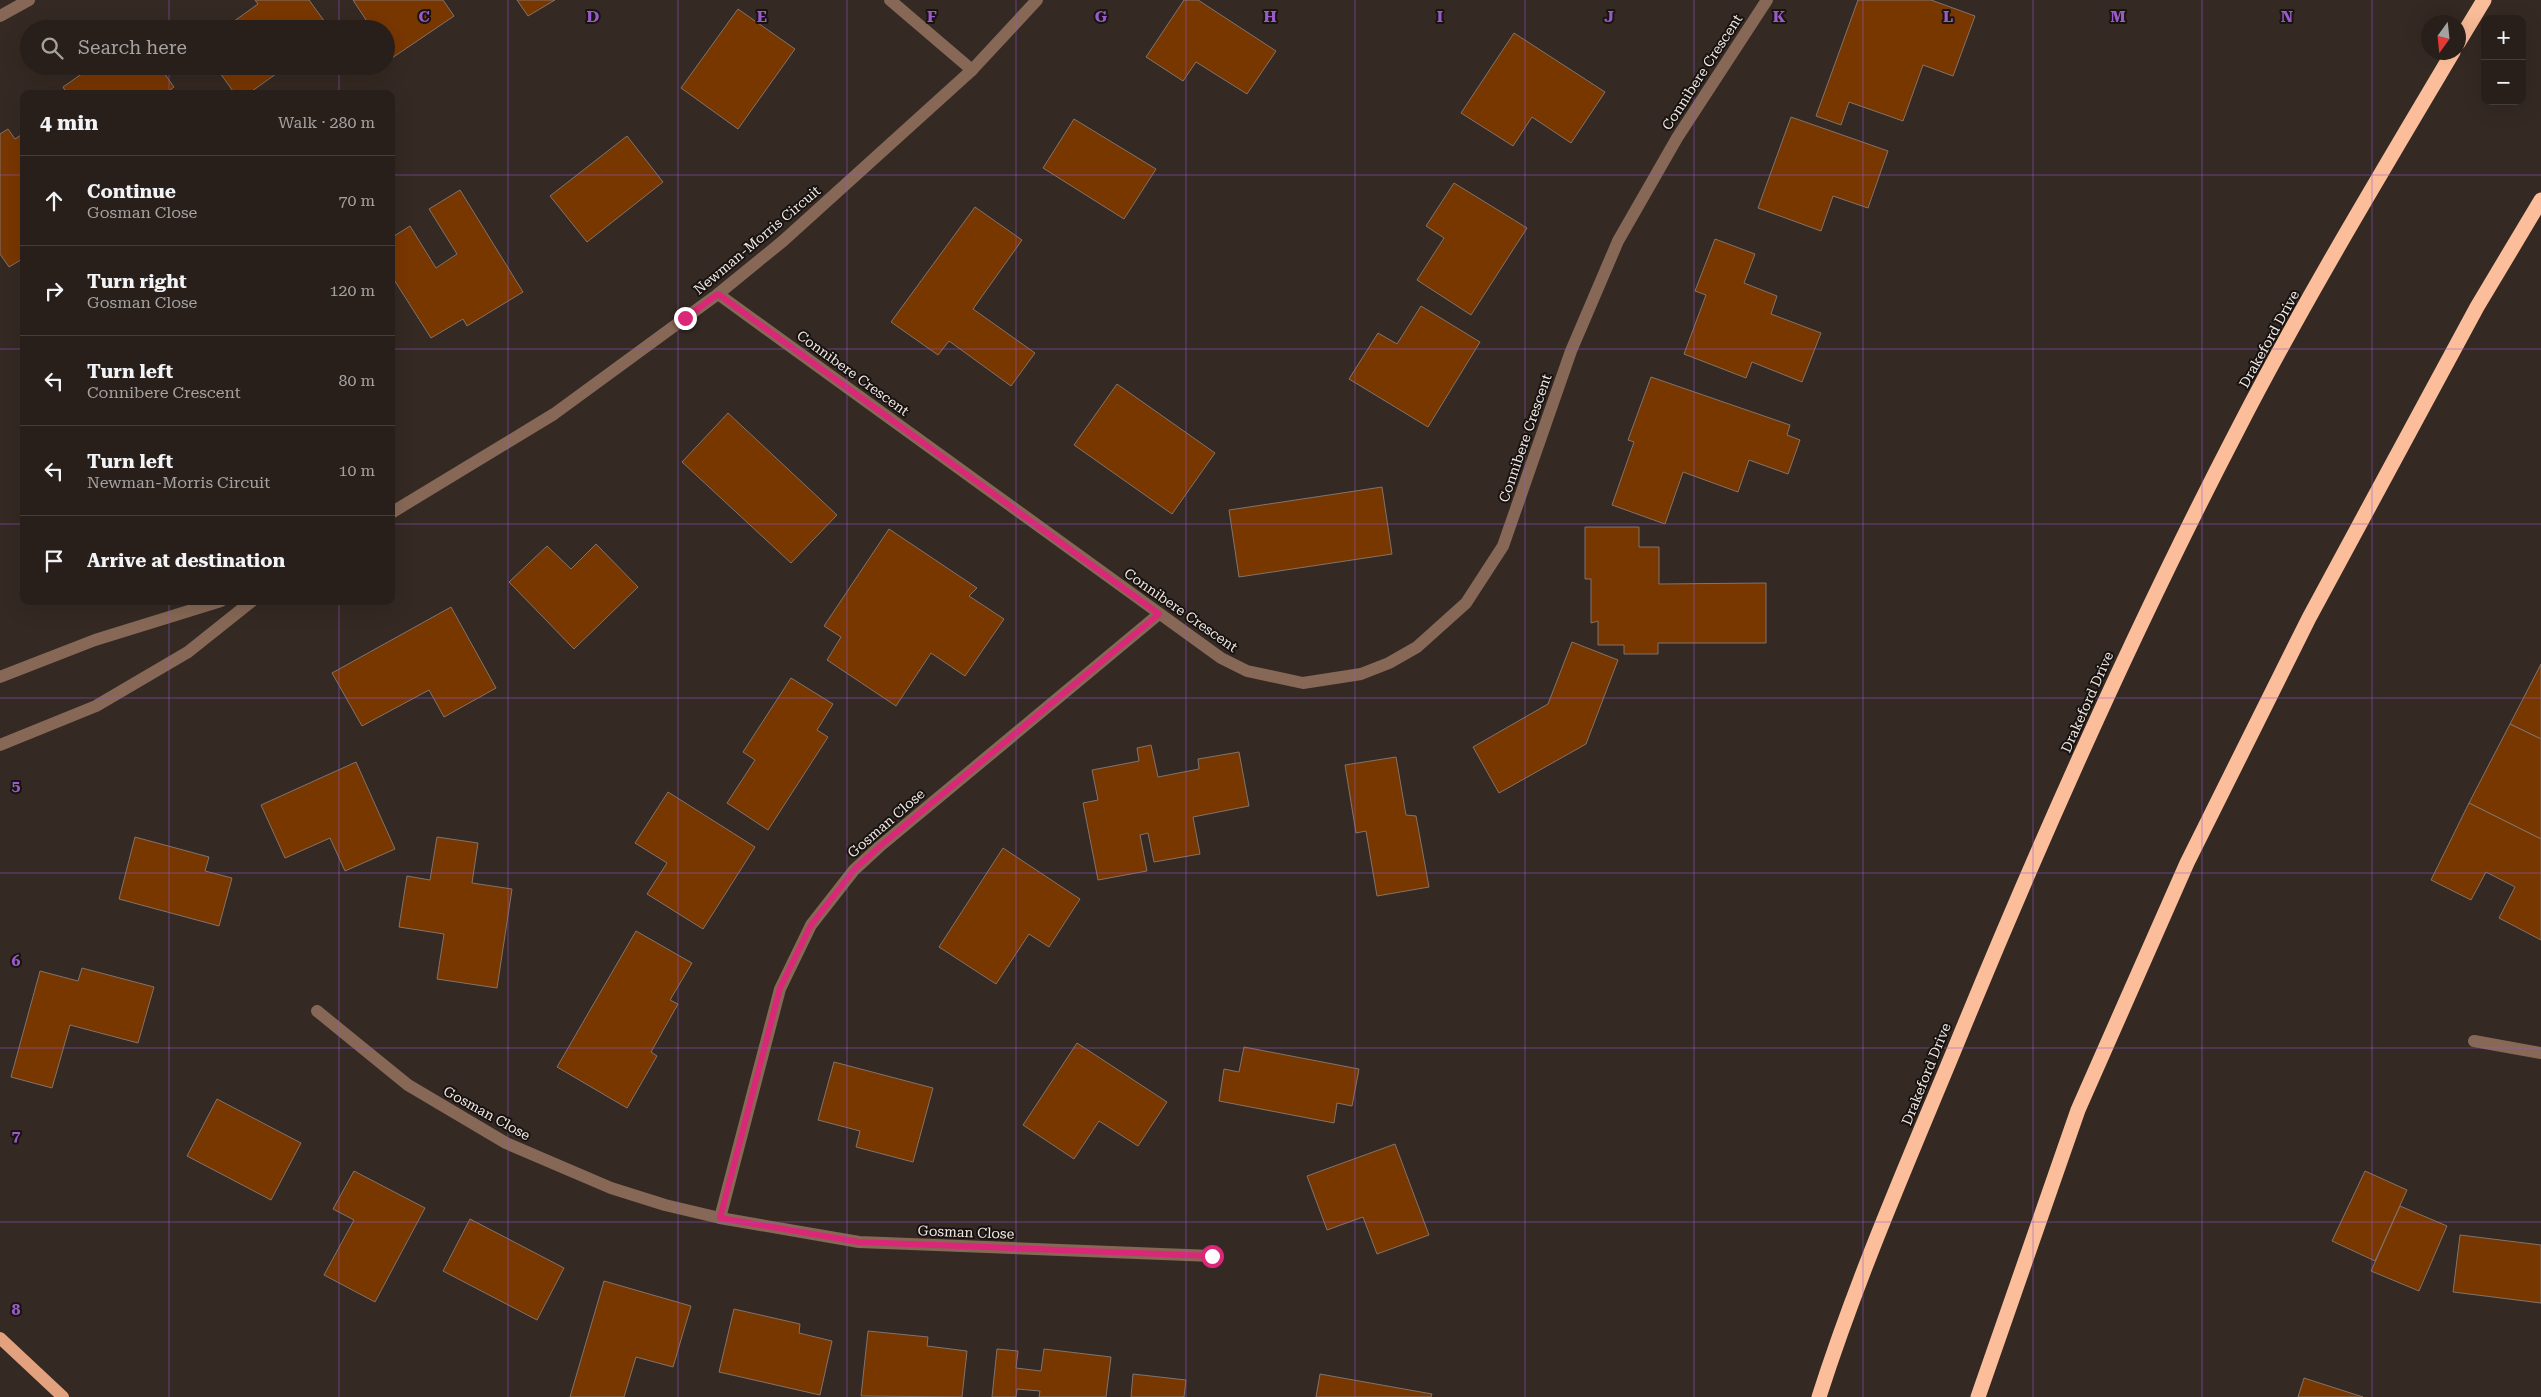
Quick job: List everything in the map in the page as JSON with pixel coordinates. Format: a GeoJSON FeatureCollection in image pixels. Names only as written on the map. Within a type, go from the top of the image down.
{"type":"FeatureCollection","features":[{"type":"Feature","properties":{"kind":"highway"},"geometry":{"type":"LineString","coordinates":[[2466,30],[2484,0]]}},
{"type":"Feature","properties":{"kind":"highway","name":"Drakeford Drive"},"geometry":{"type":"LineString","coordinates":[[1819,1397],[1846,1315],[2020,890],[2125,657],[2239,428],[2358,211],[2448,60]]}},
{"type":"Feature","properties":{"kind":"highway"},"geometry":{"type":"LineString","coordinates":[[1978,1397],[2078,1110],[2187,863],[2309,618],[2477,308],[2541,200]]}},
{"type":"Feature","properties":{"kind":"main road"},"geometry":{"type":"LineString","coordinates":[[0,1338],[63,1397]]}},
{"type":"Feature","properties":{"kind":"street"},"geometry":{"type":"LineString","coordinates":[[0,16],[29,0]]}},
{"type":"Feature","properties":{"kind":"street"},"geometry":{"type":"LineString","coordinates":[[890,0],[972,70]]}},
{"type":"Feature","properties":{"kind":"street","name":"Newman-Morris Circuit"},"geometry":{"type":"LineString","coordinates":[[395,511],[554,414],[718,294],[784,240],[972,70],[1037,0]]}},
{"type":"Feature","properties":{"kind":"street","name":"Connibere Crescent"},"geometry":{"type":"LineString","coordinates":[[718,294],[1221,658],[1247,671],[1303,683],[1361,674],[1389,663],[1417,647],[1466,603],[1503,546],[1571,351],[1618,240],[1677,138],[1767,0]]}},
{"type":"Feature","properties":{"kind":"street"},"geometry":{"type":"LineString","coordinates":[[0,677],[95,640],[208,605]]}},
{"type":"Feature","properties":{"kind":"street"},"geometry":{"type":"LineString","coordinates":[[0,745],[96,706],[188,652],[247,605]]}},
{"type":"Feature","properties":{"kind":"street","name":"Gosman Close"},"geometry":{"type":"LineString","coordinates":[[720,1218],[780,988],[811,925],[854,870],[879,847],[1159,614]]}},
{"type":"Feature","properties":{"kind":"street","name":"Gosman Close"},"geometry":{"type":"LineString","coordinates":[[317,1012],[408,1085],[506,1144],[611,1188],[666,1205],[720,1218],[859,1242],[1212,1256]]}},
{"type":"Feature","properties":{"kind":"street"},"geometry":{"type":"LineString","coordinates":[[2474,1041],[2541,1053]]}},
{"type":"Feature","properties":{"kind":"building"},"geometry":{"type":"Polygon","coordinates":[[[255,0],[309,0],[323,20],[236,20],[258,4],[255,0]]]}},
{"type":"Feature","properties":{"kind":"building"},"geometry":{"type":"Polygon","coordinates":[[[353,0],[443,0],[454,16],[395,56],[395,20],[366,20],[353,0]]]}},
{"type":"Feature","properties":{"kind":"building"},"geometry":{"type":"Polygon","coordinates":[[[517,0],[555,0],[528,16],[517,0]]]}},
{"type":"Feature","properties":{"kind":"building"},"geometry":{"type":"Polygon","coordinates":[[[1184,0],[1198,0],[1276,51],[1247,94],[1196,62],[1183,81],[1146,57],[1184,0]]]}},
{"type":"Feature","properties":{"kind":"building"},"geometry":{"type":"Polygon","coordinates":[[[1858,0],[1931,0],[1975,16],[1953,76],[1923,65],[1903,121],[1849,102],[1841,125],[1816,116],[1858,0]]]}},
{"type":"Feature","properties":{"kind":"building"},"geometry":{"type":"Polygon","coordinates":[[[738,9],[795,49],[738,129],[681,88],[738,9]]]}},
{"type":"Feature","properties":{"kind":"building"},"geometry":{"type":"Polygon","coordinates":[[[1514,33],[1605,92],[1571,143],[1532,117],[1513,146],[1461,113],[1514,33]]]}},
{"type":"Feature","properties":{"kind":"building"},"geometry":{"type":"Polygon","coordinates":[[[80,75],[165,75],[174,87],[170,90],[65,90],[63,87],[80,75]]]}},
{"type":"Feature","properties":{"kind":"building"},"geometry":{"type":"Polygon","coordinates":[[[221,75],[274,75],[254,90],[232,90],[221,75]]]}},
{"type":"Feature","properties":{"kind":"building"},"geometry":{"type":"Polygon","coordinates":[[[1791,117],[1888,151],[1868,208],[1833,196],[1821,231],[1758,208],[1791,117]]]}},
{"type":"Feature","properties":{"kind":"building"},"geometry":{"type":"Polygon","coordinates":[[[1074,119],[1156,169],[1124,219],[1043,168],[1074,119]]]}},
{"type":"Feature","properties":{"kind":"building"},"geometry":{"type":"Polygon","coordinates":[[[8,129],[15,139],[20,136],[20,260],[9,267],[0,254],[0,134],[8,129]]]}},
{"type":"Feature","properties":{"kind":"building"},"geometry":{"type":"Polygon","coordinates":[[[627,136],[663,182],[587,242],[550,196],[627,136]]]}},
{"type":"Feature","properties":{"kind":"building"},"geometry":{"type":"Polygon","coordinates":[[[1454,183],[1527,228],[1471,315],[1417,280],[1444,238],[1426,226],[1454,183]]]}},
{"type":"Feature","properties":{"kind":"building"},"geometry":{"type":"Polygon","coordinates":[[[460,190],[523,292],[467,326],[463,319],[431,338],[395,281],[395,235],[410,226],[436,268],[457,254],[429,209],[460,190]]]}},
{"type":"Feature","properties":{"kind":"building"},"geometry":{"type":"Polygon","coordinates":[[[975,207],[1022,240],[973,309],[1035,353],[1011,386],[949,341],[938,355],[891,322],[975,207]]]}},
{"type":"Feature","properties":{"kind":"building"},"geometry":{"type":"Polygon","coordinates":[[[1715,239],[1755,254],[1744,283],[1777,296],[1771,314],[1821,333],[1802,382],[1752,362],[1746,378],[1684,354],[1706,295],[1695,291],[1715,239]]]}},
{"type":"Feature","properties":{"kind":"building"},"geometry":{"type":"Polygon","coordinates":[[[1421,306],[1480,342],[1428,427],[1349,379],[1378,333],[1397,344],[1421,306]]]}},
{"type":"Feature","properties":{"kind":"building"},"geometry":{"type":"Polygon","coordinates":[[[1651,377],[1790,425],[1787,435],[1800,440],[1788,474],[1749,460],[1738,492],[1683,472],[1665,524],[1612,505],[1634,442],[1628,440],[1651,377]]]}},
{"type":"Feature","properties":{"kind":"building"},"geometry":{"type":"Polygon","coordinates":[[[1117,384],[1215,453],[1172,514],[1074,445],[1117,384]]]}},
{"type":"Feature","properties":{"kind":"building"},"geometry":{"type":"Polygon","coordinates":[[[728,413],[837,515],[791,563],[682,462],[728,413]]]}},
{"type":"Feature","properties":{"kind":"building"},"geometry":{"type":"Polygon","coordinates":[[[1382,487],[1392,554],[1239,577],[1229,510],[1382,487]]]}},
{"type":"Feature","properties":{"kind":"building"},"geometry":{"type":"Polygon","coordinates":[[[1585,527],[1639,527],[1639,547],[1659,547],[1659,584],[1766,583],[1766,643],[1658,643],[1658,654],[1624,654],[1624,645],[1598,645],[1598,621],[1591,623],[1591,579],[1585,579],[1585,527]]]}},
{"type":"Feature","properties":{"kind":"building"},"geometry":{"type":"Polygon","coordinates":[[[889,529],[977,588],[969,596],[1004,619],[965,676],[931,653],[896,706],[827,660],[841,637],[824,626],[889,529]]]}},
{"type":"Feature","properties":{"kind":"building"},"geometry":{"type":"Polygon","coordinates":[[[596,544],[638,587],[574,649],[509,582],[547,546],[571,569],[596,544]]]}},
{"type":"Feature","properties":{"kind":"building"},"geometry":{"type":"Polygon","coordinates":[[[451,607],[496,688],[444,717],[429,690],[362,726],[332,673],[451,607]]]}},
{"type":"Feature","properties":{"kind":"building"},"geometry":{"type":"Polygon","coordinates":[[[1572,642],[1618,660],[1586,744],[1499,793],[1473,747],[1548,704],[1572,642]]]}},
{"type":"Feature","properties":{"kind":"building"},"geometry":{"type":"Polygon","coordinates":[[[2541,664],[2541,739],[2510,724],[2541,664]]]}},
{"type":"Feature","properties":{"kind":"building"},"geometry":{"type":"Polygon","coordinates":[[[791,678],[833,704],[817,730],[828,737],[768,830],[727,803],[755,760],[743,752],[791,678]]]}},
{"type":"Feature","properties":{"kind":"building"},"geometry":{"type":"Polygon","coordinates":[[[2510,724],[2541,739],[2541,839],[2469,803],[2510,724]]]}},
{"type":"Feature","properties":{"kind":"building"},"geometry":{"type":"Polygon","coordinates":[[[1151,745],[1158,777],[1199,769],[1198,759],[1239,752],[1249,806],[1193,817],[1200,854],[1154,862],[1148,833],[1140,835],[1147,871],[1098,880],[1083,803],[1098,800],[1092,770],[1139,761],[1137,748],[1151,745]]]}},
{"type":"Feature","properties":{"kind":"building"},"geometry":{"type":"Polygon","coordinates":[[[1396,757],[1406,815],[1416,816],[1429,887],[1377,896],[1366,831],[1356,833],[1345,765],[1396,757]]]}},
{"type":"Feature","properties":{"kind":"building"},"geometry":{"type":"Polygon","coordinates":[[[356,762],[395,849],[345,871],[330,838],[285,858],[261,805],[356,762]]]}},
{"type":"Feature","properties":{"kind":"building"},"geometry":{"type":"Polygon","coordinates":[[[668,792],[755,847],[703,929],[647,894],[667,863],[635,843],[668,792]]]}},
{"type":"Feature","properties":{"kind":"building"},"geometry":{"type":"Polygon","coordinates":[[[2469,803],[2541,839],[2541,940],[2499,918],[2515,887],[2486,872],[2471,900],[2431,880],[2469,803]]]}},
{"type":"Feature","properties":{"kind":"building"},"geometry":{"type":"Polygon","coordinates":[[[135,837],[209,857],[205,871],[232,878],[219,926],[119,899],[135,837]]]}},
{"type":"Feature","properties":{"kind":"building"},"geometry":{"type":"Polygon","coordinates":[[[437,837],[478,843],[472,883],[512,889],[497,988],[437,979],[444,934],[399,927],[407,876],[430,880],[437,837]]]}},
{"type":"Feature","properties":{"kind":"building"},"geometry":{"type":"Polygon","coordinates":[[[1003,848],[1080,899],[1049,947],[1029,934],[996,984],[939,947],[1003,848]]]}},
{"type":"Feature","properties":{"kind":"building"},"geometry":{"type":"Polygon","coordinates":[[[636,931],[692,963],[670,1000],[678,1004],[651,1052],[657,1056],[627,1108],[557,1067],[636,931]]]}},
{"type":"Feature","properties":{"kind":"building"},"geometry":{"type":"Polygon","coordinates":[[[82,968],[154,987],[138,1043],[70,1025],[52,1088],[11,1077],[40,971],[78,981],[82,968]]]}},
{"type":"Feature","properties":{"kind":"building"},"geometry":{"type":"Polygon","coordinates":[[[1077,1043],[1167,1102],[1138,1146],[1099,1121],[1074,1159],[1023,1125],[1077,1043]]]}},
{"type":"Feature","properties":{"kind":"building"},"geometry":{"type":"Polygon","coordinates":[[[1244,1047],[1359,1069],[1352,1106],[1337,1103],[1334,1123],[1219,1101],[1224,1069],[1239,1072],[1244,1047]]]}},
{"type":"Feature","properties":{"kind":"building"},"geometry":{"type":"Polygon","coordinates":[[[834,1062],[933,1088],[913,1162],[856,1147],[860,1131],[818,1120],[834,1062]]]}},
{"type":"Feature","properties":{"kind":"building"},"geometry":{"type":"Polygon","coordinates":[[[217,1099],[301,1143],[271,1200],[187,1156],[217,1099]]]}},
{"type":"Feature","properties":{"kind":"building"},"geometry":{"type":"Polygon","coordinates":[[[1395,1144],[1429,1235],[1377,1254],[1363,1217],[1327,1230],[1307,1176],[1395,1144]]]}},
{"type":"Feature","properties":{"kind":"building"},"geometry":{"type":"Polygon","coordinates":[[[354,1171],[425,1208],[375,1302],[324,1275],[354,1220],[333,1209],[354,1171]]]}},
{"type":"Feature","properties":{"kind":"building"},"geometry":{"type":"Polygon","coordinates":[[[2365,1171],[2407,1190],[2375,1261],[2332,1241],[2365,1171]]]}},
{"type":"Feature","properties":{"kind":"building"},"geometry":{"type":"Polygon","coordinates":[[[2400,1206],[2447,1226],[2419,1291],[2371,1271],[2400,1206]]]}},
{"type":"Feature","properties":{"kind":"building"},"geometry":{"type":"Polygon","coordinates":[[[470,1219],[564,1268],[537,1320],[443,1271],[470,1219]]]}},
{"type":"Feature","properties":{"kind":"building"},"geometry":{"type":"Polygon","coordinates":[[[2460,1235],[2541,1245],[2541,1303],[2453,1292],[2460,1235]]]}},
{"type":"Feature","properties":{"kind":"building"},"geometry":{"type":"Polygon","coordinates":[[[604,1281],[691,1306],[673,1367],[636,1357],[624,1397],[570,1397],[604,1281]]]}},
{"type":"Feature","properties":{"kind":"building"},"geometry":{"type":"Polygon","coordinates":[[[734,1309],[800,1324],[799,1333],[832,1341],[820,1395],[719,1372],[734,1309]]]}},
{"type":"Feature","properties":{"kind":"building"},"geometry":{"type":"Polygon","coordinates":[[[868,1331],[928,1337],[927,1346],[967,1351],[962,1397],[861,1396],[868,1331]]]}},
{"type":"Feature","properties":{"kind":"building"},"geometry":{"type":"Polygon","coordinates":[[[997,1349],[1018,1351],[1016,1368],[1041,1371],[1044,1349],[1111,1357],[1106,1397],[1039,1397],[1040,1391],[1017,1389],[1016,1397],[992,1397],[997,1349]]]}},
{"type":"Feature","properties":{"kind":"building"},"geometry":{"type":"Polygon","coordinates":[[[1133,1374],[1186,1380],[1184,1397],[1131,1397],[1133,1374]]]}},
{"type":"Feature","properties":{"kind":"building"},"geometry":{"type":"Polygon","coordinates":[[[1320,1374],[1432,1394],[1431,1397],[1316,1397],[1320,1374]]]}},
{"type":"Feature","properties":{"kind":"building"},"geometry":{"type":"Polygon","coordinates":[[[2304,1378],[2363,1397],[2298,1397],[2304,1378]]]}},
{"type":"Feature","properties":{"kind":"route"},"geometry":{"type":"LineString","coordinates":[[685,318],[718,294],[1159,614],[879,847],[854,870],[811,925],[780,988],[720,1218],[859,1242],[1212,1256]]}}]}
